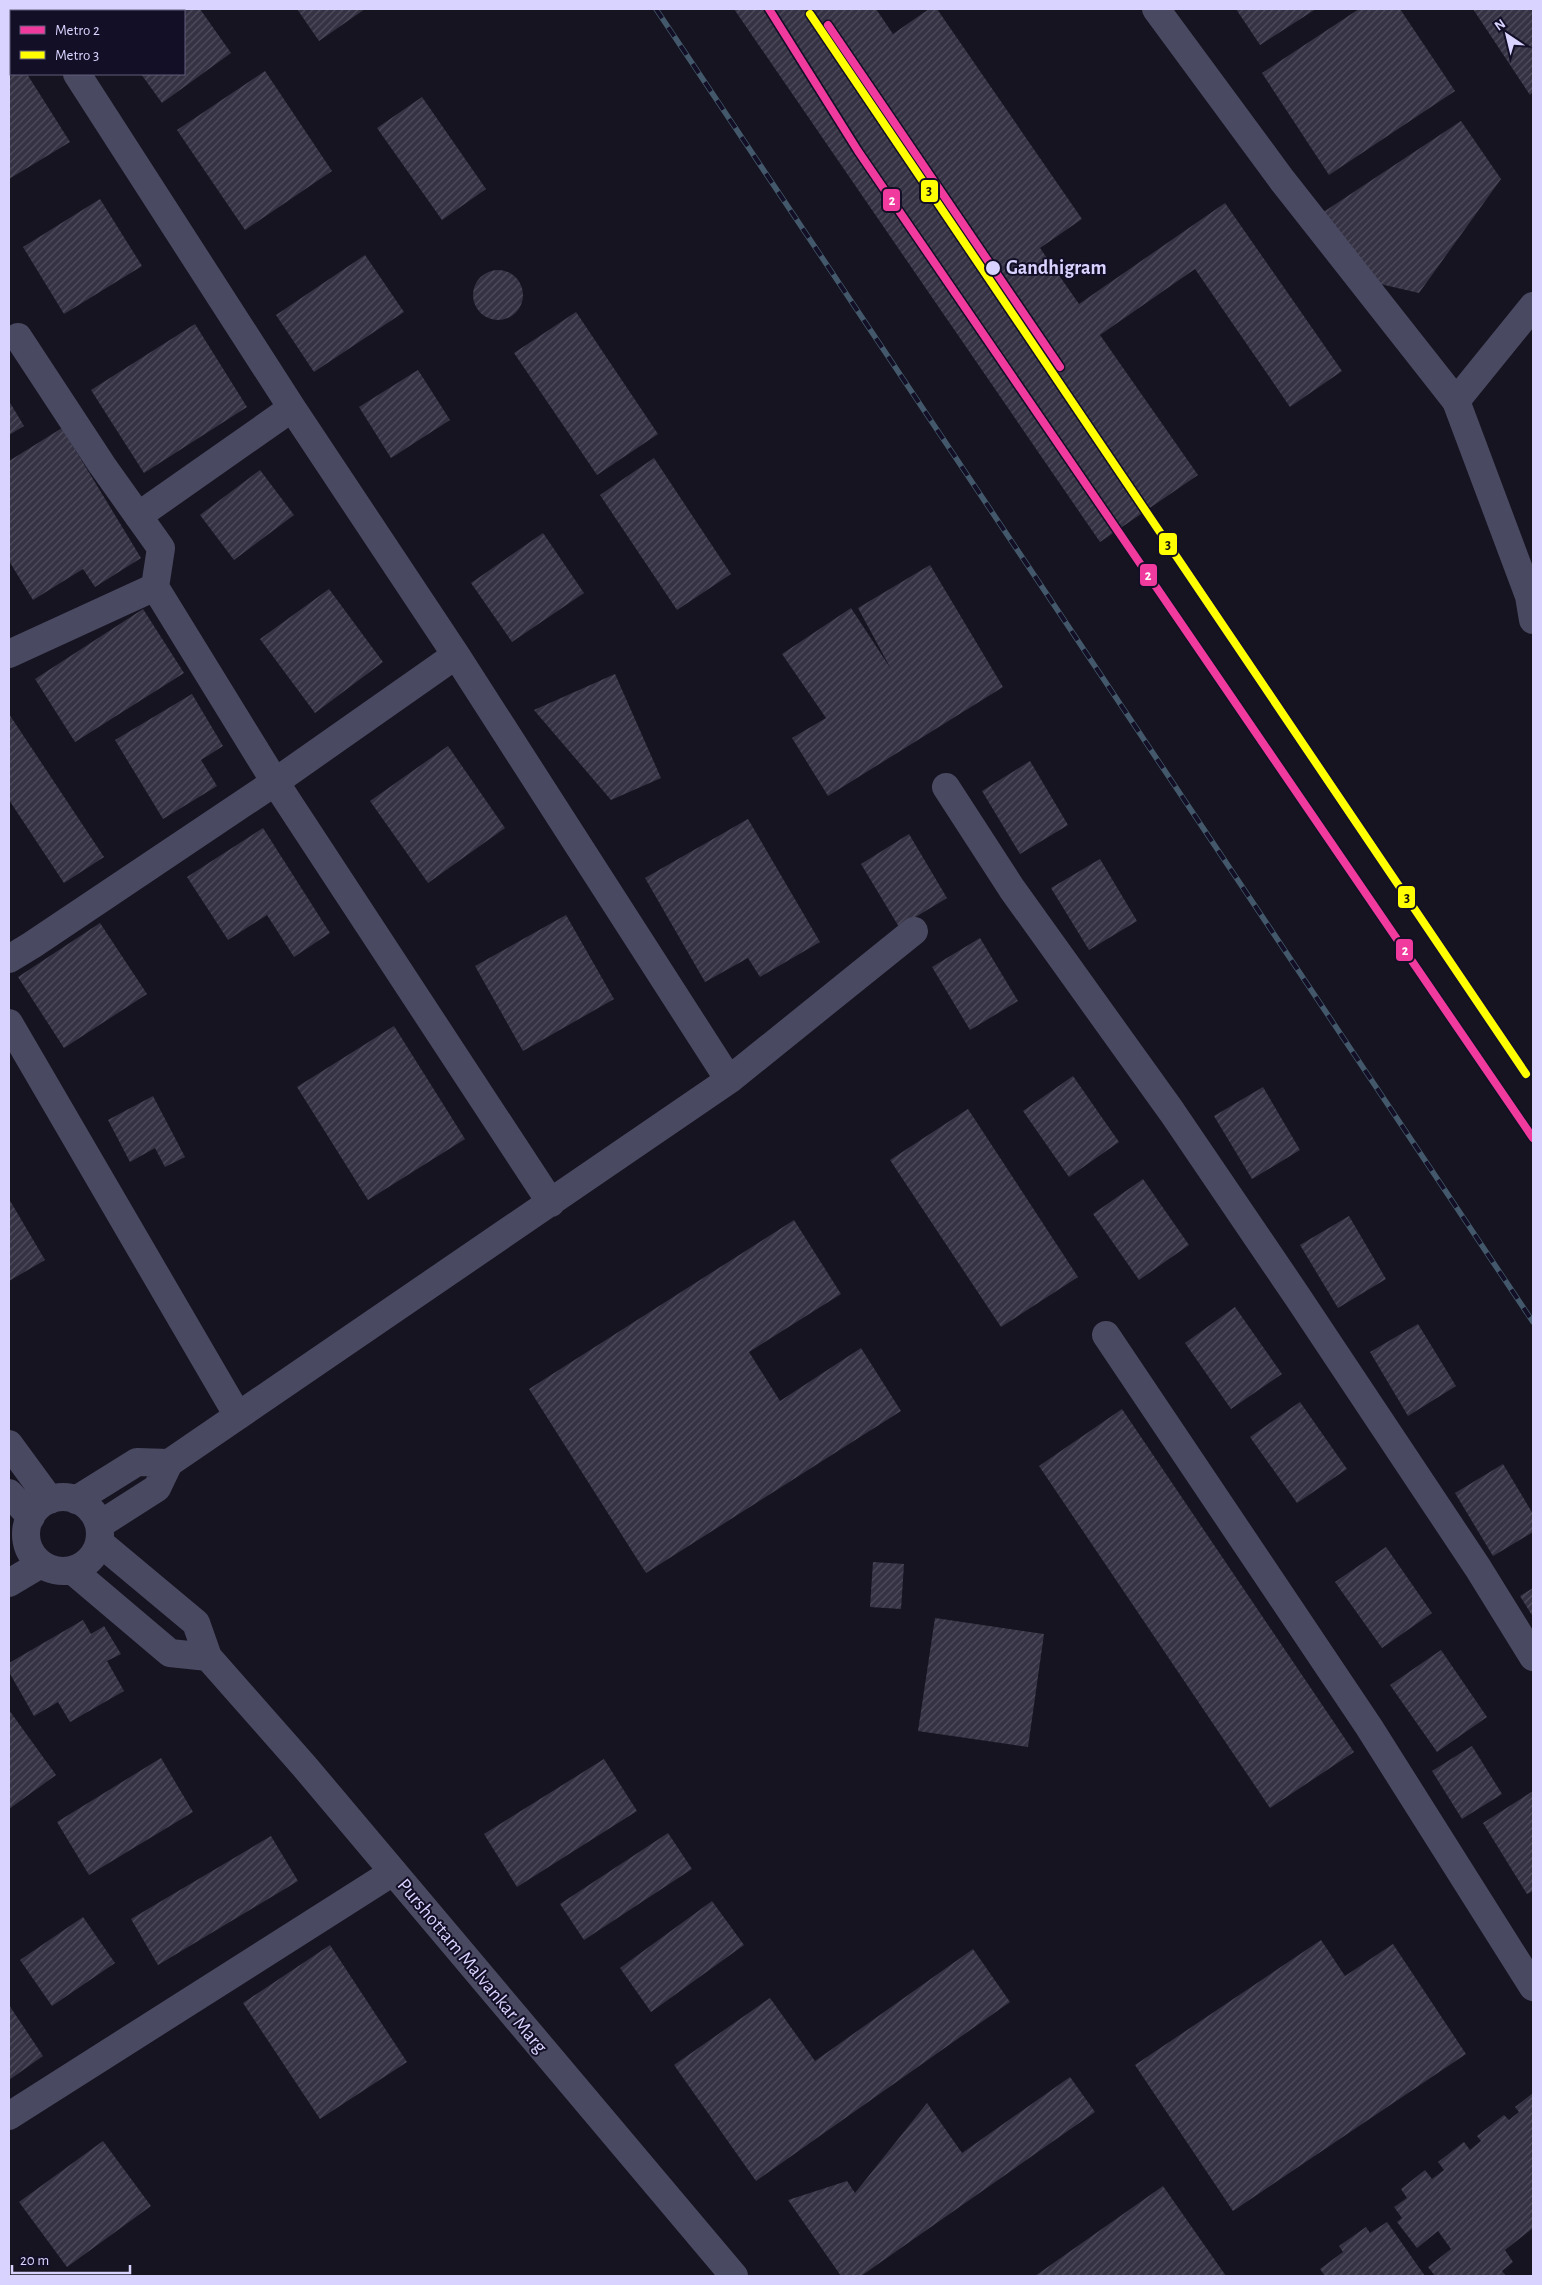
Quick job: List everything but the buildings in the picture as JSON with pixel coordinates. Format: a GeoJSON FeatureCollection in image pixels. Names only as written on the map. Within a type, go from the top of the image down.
{"type":"FeatureCollection","features":[{"type":"Feature","properties":{"kind":"street"},"geometry":{"type":"LineString","coordinates":[[1156,9],[1282,180],[1456,401],[1529,596],[1533,620]]}},
{"type":"Feature","properties":{"kind":"street"},"geometry":{"type":"LineString","coordinates":[[78,75],[292,408],[456,655],[728,1080]]}},
{"type":"Feature","properties":{"kind":"street"},"geometry":{"type":"LineString","coordinates":[[1456,401],[1533,306]]}},
{"type":"Feature","properties":{"kind":"street"},"geometry":{"type":"LineString","coordinates":[[18,337],[102,465],[162,548],[155,586],[275,782],[551,1203]]}},
{"type":"Feature","properties":{"kind":"street"},"geometry":{"type":"LineString","coordinates":[[138,516],[292,408]]}},
{"type":"Feature","properties":{"kind":"street"},"geometry":{"type":"LineString","coordinates":[[10,650],[155,586]]}},
{"type":"Feature","properties":{"kind":"street"},"geometry":{"type":"LineString","coordinates":[[9,959],[275,782],[456,655]]}},
{"type":"Feature","properties":{"kind":"street"},"geometry":{"type":"LineString","coordinates":[[946,787],[1012,889],[1172,1112],[1297,1296],[1478,1568],[1533,1657]]}},
{"type":"Feature","properties":{"kind":"street"},"geometry":{"type":"LineString","coordinates":[[169,1463],[137,1462],[39,1519],[28,1544],[33,1555],[41,1564],[50,1569],[62,1571],[72,1570],[90,1560],[99,1533],[157,1488],[169,1463],[728,1080],[914,931]]}},
{"type":"Feature","properties":{"kind":"street"},"geometry":{"type":"LineString","coordinates":[[9,1023],[238,1416]]}},
{"type":"Feature","properties":{"kind":"street"},"geometry":{"type":"LineString","coordinates":[[1106,1335],[1369,1726],[1533,1987]]}},
{"type":"Feature","properties":{"kind":"street"},"geometry":{"type":"LineString","coordinates":[[9,1444],[39,1519]]}},
{"type":"Feature","properties":{"kind":"street"},"geometry":{"type":"LineString","coordinates":[[9,1493],[39,1519]]}},
{"type":"Feature","properties":{"kind":"street"},"geometry":{"type":"LineString","coordinates":[[39,1519],[91,1510],[99,1533],[196,1624],[208,1658],[170,1653],[72,1570]]}},
{"type":"Feature","properties":{"kind":"street"},"geometry":{"type":"LineString","coordinates":[[9,1583],[41,1564]]}},
{"type":"Feature","properties":{"kind":"street","name":"Purshottam Malvankar Marg"},"geometry":{"type":"LineString","coordinates":[[208,1658],[305,1767],[734,2276]]}},
{"type":"Feature","properties":{"kind":"street"},"geometry":{"type":"LineString","coordinates":[[9,2116],[393,1872]]}},
{"type":"Feature","properties":{"kind":"railway"},"geometry":{"type":"LineString","coordinates":[[656,9],[1533,1322]]}},
{"type":"Feature","properties":{"kind":"metro line","name":"2"},"geometry":{"type":"LineString","coordinates":[[769,9],[858,151],[1533,1138]]}},
{"type":"Feature","properties":{"kind":"metro line","name":"3"},"geometry":{"type":"LineString","coordinates":[[810,14],[1526,1074]]}},
{"type":"Feature","properties":{"kind":"metro line","name":"2"},"geometry":{"type":"LineString","coordinates":[[828,25],[1060,367]]}},
{"type":"Feature","properties":{"kind":"place","name":"Gandhigram"},"geometry":{"type":"Point","coordinates":[993,268]}}]}
